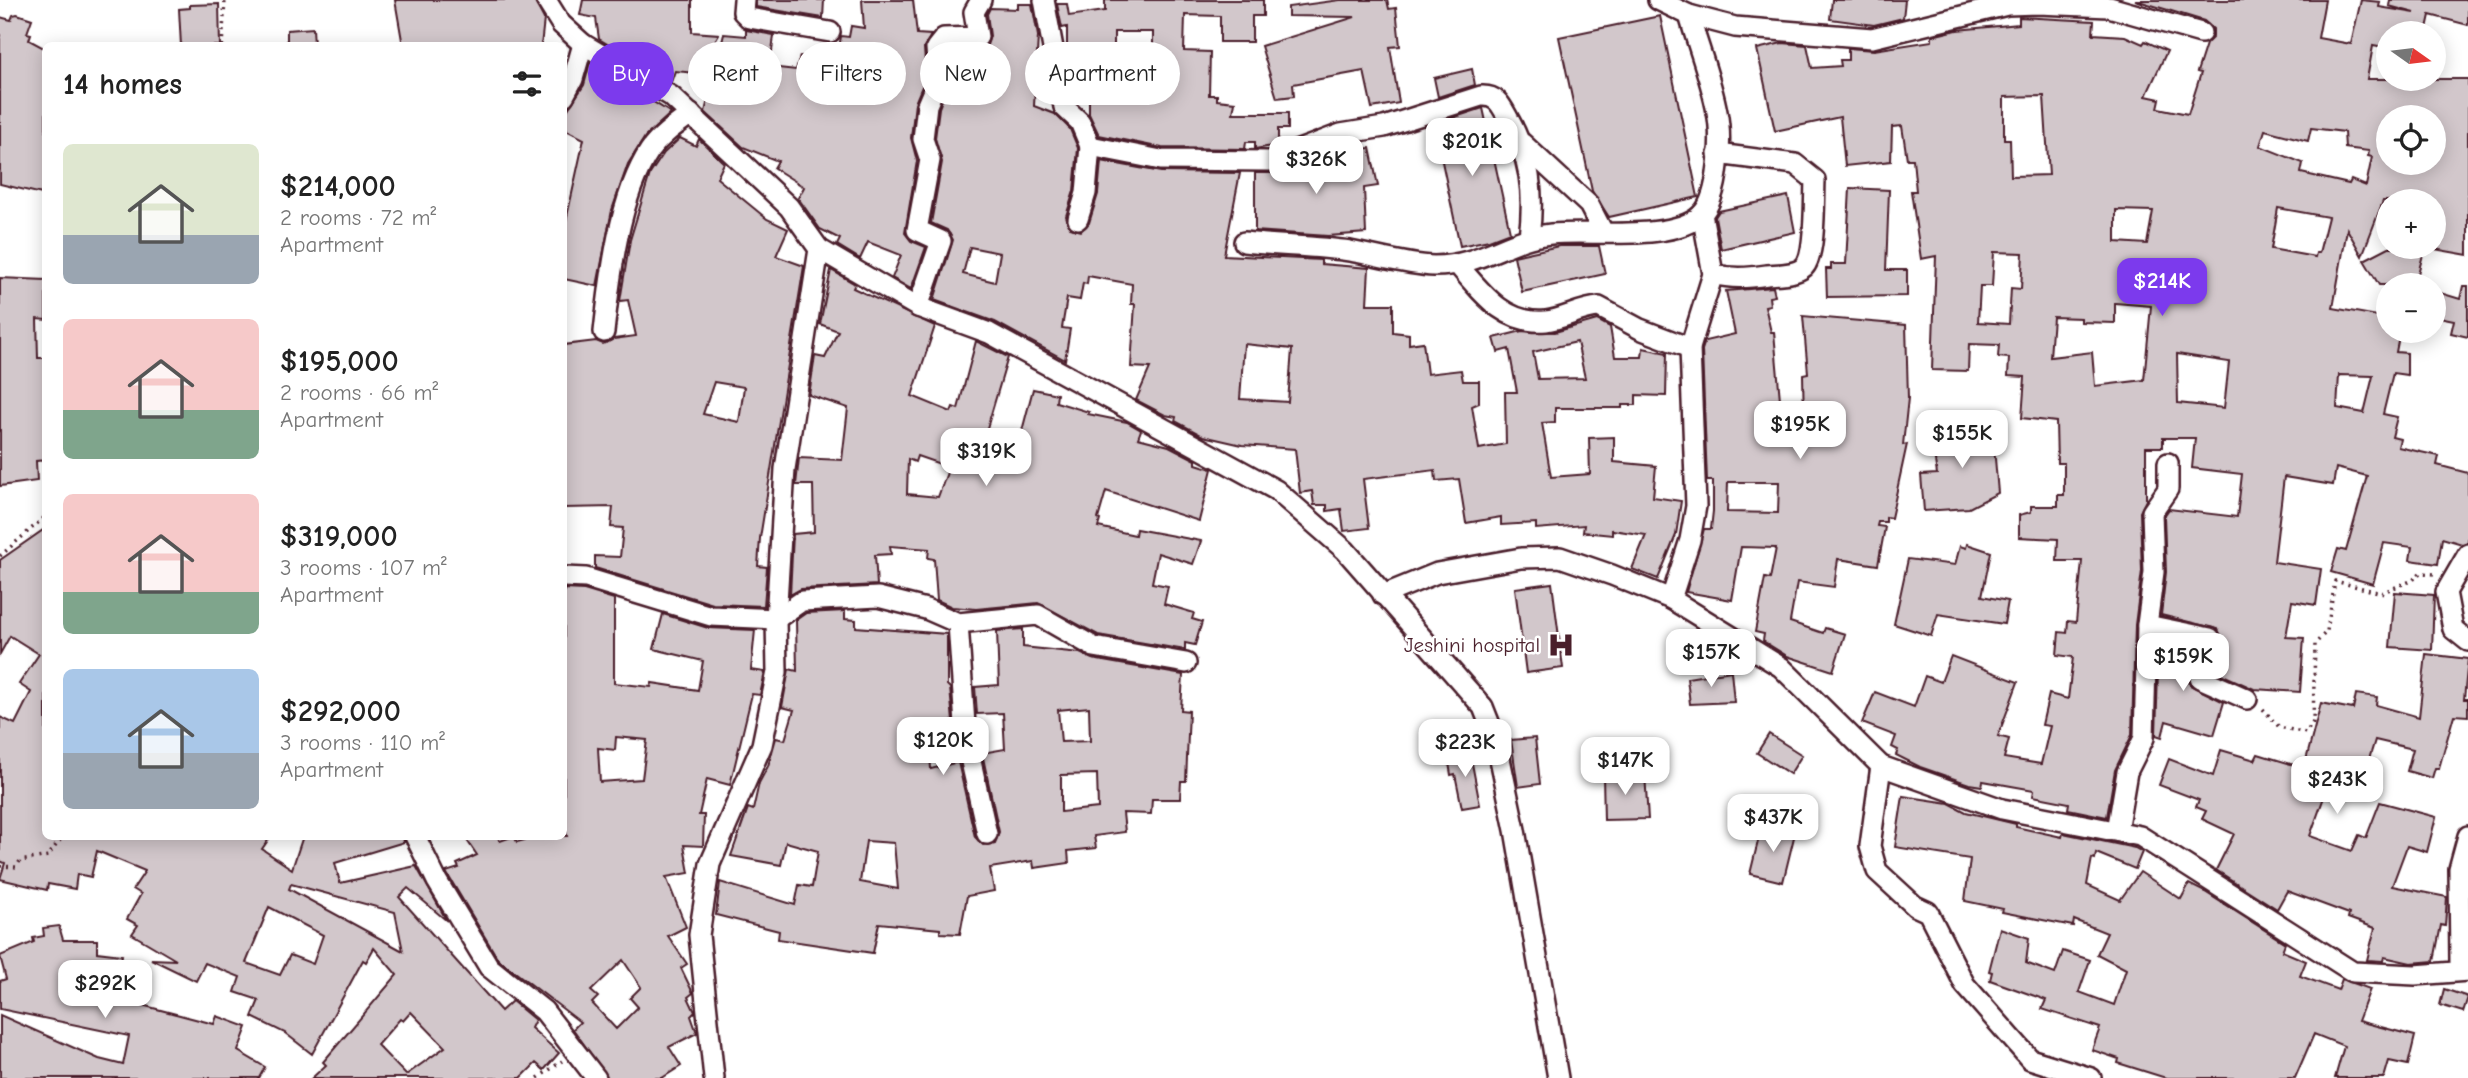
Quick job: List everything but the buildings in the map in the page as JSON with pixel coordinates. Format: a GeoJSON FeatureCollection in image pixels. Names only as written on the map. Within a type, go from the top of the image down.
{"type":"FeatureCollection","features":[{"type":"Feature","properties":{"kind":"street"},"geometry":{"type":"LineString","coordinates":[[546,0],[561,24],[583,44],[671,96],[691,114],[789,207],[819,249],[918,307],[989,333],[1276,490],[1345,550],[1483,707],[1496,740],[1515,830],[1558,1078]]}},
{"type":"Feature","properties":{"kind":"street"},"geometry":{"type":"LineString","coordinates":[[744,0],[743,12],[749,18],[830,32]]}},
{"type":"Feature","properties":{"kind":"street"},"geometry":{"type":"LineString","coordinates":[[918,307],[941,241],[917,230],[930,160],[923,138],[927,105],[938,79],[936,48],[944,38],[978,37],[974,12],[981,0]]}},
{"type":"Feature","properties":{"kind":"street"},"geometry":{"type":"LineString","coordinates":[[1044,0],[1064,107],[1080,122],[1090,146],[1086,193],[1078,219]]}},
{"type":"Feature","properties":{"kind":"street"},"geometry":{"type":"LineString","coordinates":[[1658,0],[1689,15],[1735,27],[1871,38],[2007,5],[2050,4],[2109,6],[2201,33]]}},
{"type":"Feature","properties":{"kind":"street"},"geometry":{"type":"LineString","coordinates":[[1244,242],[1346,251],[1429,266],[1458,265],[1490,255],[1529,237],[1603,232],[1634,233],[1682,225],[1702,214],[1716,185],[1718,154],[1718,114],[1689,15]]}},
{"type":"Feature","properties":{"kind":"street"},"geometry":{"type":"LineString","coordinates":[[567,90],[583,44]]}},
{"type":"Feature","properties":{"kind":"street"},"geometry":{"type":"LineString","coordinates":[[1090,146],[1161,160],[1270,161],[1341,134],[1384,127],[1481,96],[1491,96],[1499,102],[1522,143],[1589,205],[1603,232]]}},
{"type":"Feature","properties":{"kind":"street"},"geometry":{"type":"LineString","coordinates":[[604,332],[612,258],[637,175],[662,136],[691,114]]}},
{"type":"Feature","properties":{"kind":"street"},"geometry":{"type":"LineString","coordinates":[[1522,143],[1533,206],[1529,237]]}},
{"type":"Feature","properties":{"kind":"street"},"geometry":{"type":"LineString","coordinates":[[1713,274],[1734,280],[1796,272],[1805,266],[1811,242],[1815,180],[1794,164],[1718,154]]}},
{"type":"Feature","properties":{"kind":"street"},"geometry":{"type":"LineString","coordinates":[[1671,599],[1690,540],[1696,506],[1690,348],[1713,274],[1702,214]]}},
{"type":"Feature","properties":{"kind":"street"},"geometry":{"type":"LineString","coordinates":[[714,1078],[699,935],[710,864],[762,745],[777,672],[776,619],[785,469],[819,249]]}},
{"type":"Feature","properties":{"kind":"street"},"geometry":{"type":"LineString","coordinates":[[1458,265],[1486,299],[1513,317],[1547,321],[1599,307],[1640,329],[1690,348]]}},
{"type":"Feature","properties":{"kind":"street"},"geometry":{"type":"LineString","coordinates":[[2117,831],[2127,772],[2144,738],[2147,625],[2154,572],[2152,512],[2168,489],[2168,463]]}},
{"type":"Feature","properties":{"kind":"street"},"geometry":{"type":"LineString","coordinates":[[2468,554],[2446,592],[2453,629],[2468,641]]}},
{"type":"Feature","properties":{"kind":"street"},"geometry":{"type":"LineString","coordinates":[[1383,595],[1437,573],[1521,558],[1560,558],[1671,599],[1781,667],[1881,766],[2002,808],[2140,836],[2353,972],[2415,975],[2468,971]]}},
{"type":"Feature","properties":{"kind":"street"},"geometry":{"type":"LineString","coordinates":[[567,577],[586,578],[710,616],[776,619],[802,601],[878,597],[926,609],[958,623],[1038,615],[1094,647],[1185,663]]}},
{"type":"Feature","properties":{"kind":"street"},"geometry":{"type":"LineString","coordinates":[[958,623],[966,739],[987,834]]}},
{"type":"Feature","properties":{"kind":"street"},"geometry":{"type":"LineString","coordinates":[[2147,625],[2210,638],[2200,678],[2247,699]]}},
{"type":"Feature","properties":{"kind":"street"},"geometry":{"type":"LineString","coordinates":[[1881,766],[1870,846],[1877,871],[1916,906],[1928,912],[1965,985],[2029,1059],[2091,1078]]}},
{"type":"Feature","properties":{"kind":"street"},"geometry":{"type":"LineString","coordinates":[[2468,836],[2459,869],[2460,962],[2468,971]]}},
{"type":"Feature","properties":{"kind":"street"},"geometry":{"type":"LineString","coordinates":[[417,840],[437,881],[489,967],[544,1011],[596,1078]]}},
{"type":"Feature","properties":{"kind":"path"},"geometry":{"type":"LineString","coordinates":[[222,42],[225,0]]}},
{"type":"Feature","properties":{"kind":"path"},"geometry":{"type":"LineString","coordinates":[[0,555],[42,519]]}},
{"type":"Feature","properties":{"kind":"path"},"geometry":{"type":"LineString","coordinates":[[2247,699],[2257,703],[2279,727],[2306,733],[2313,722],[2315,644],[2327,631],[2335,581],[2381,593],[2413,580],[2420,573],[2440,575],[2446,592]]}},
{"type":"Feature","properties":{"kind":"path"},"geometry":{"type":"LineString","coordinates":[[0,866],[16,867],[20,861],[48,856],[60,840]]}},
{"type":"Feature","properties":{"kind":"path"},"geometry":{"type":"LineString","coordinates":[[538,1078],[577,1051]]}},
{"type":"Feature","properties":{"kind":"place","name":"Jeshini hospital"},"geometry":{"type":"Point","coordinates":[1561,645]}}]}
